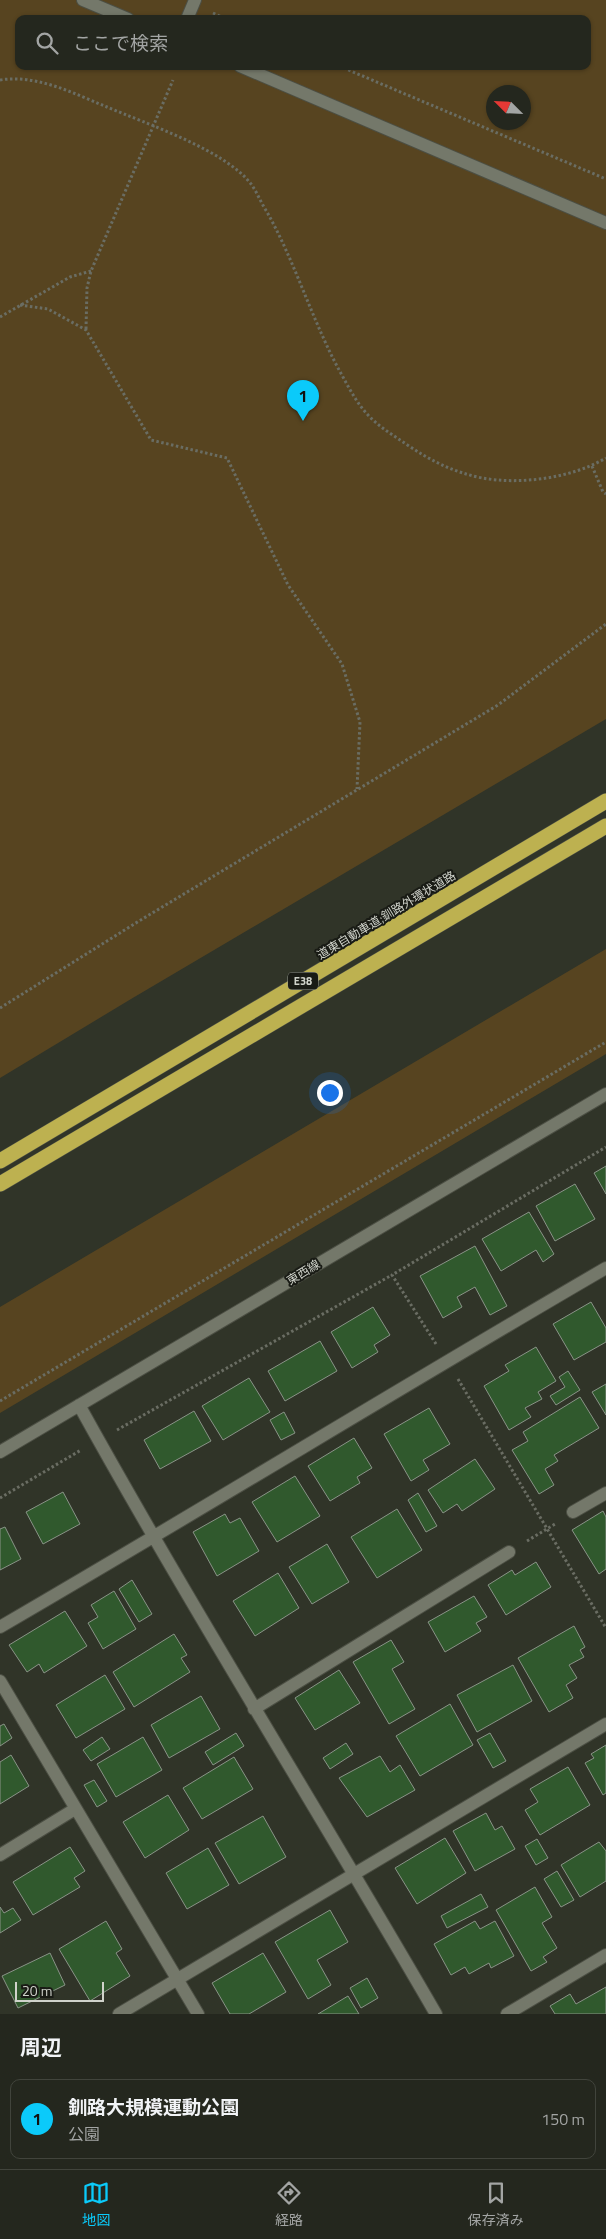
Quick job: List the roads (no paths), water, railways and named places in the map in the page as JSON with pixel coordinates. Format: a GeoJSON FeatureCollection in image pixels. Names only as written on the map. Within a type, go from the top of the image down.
{"type":"FeatureCollection","features":[{"type":"Feature","properties":{"kind":"highway","name":"道東自動車道;釧路外環状道路"},"geometry":{"type":"LineString","coordinates":[[0,1161],[606,801]]}},
{"type":"Feature","properties":{"kind":"highway","name":"E38"},"geometry":{"type":"LineString","coordinates":[[0,1184],[606,826]]}},
{"type":"Feature","properties":{"kind":"street"},"geometry":{"type":"LineString","coordinates":[[84,0],[119,15]]}},
{"type":"Feature","properties":{"kind":"street"},"geometry":{"type":"LineString","coordinates":[[189,15],[195,0]]}},
{"type":"Feature","properties":{"kind":"street"},"geometry":{"type":"LineString","coordinates":[[249,70],[606,223]]}},
{"type":"Feature","properties":{"kind":"street","name":"東西線"},"geometry":{"type":"LineString","coordinates":[[0,1452],[606,1094]]}},
{"type":"Feature","properties":{"kind":"street"},"geometry":{"type":"LineString","coordinates":[[0,1627],[153,1538],[446,1361],[606,1268]]}},
{"type":"Feature","properties":{"kind":"street"},"geometry":{"type":"LineString","coordinates":[[79,1405],[153,1538],[436,2014]]}},
{"type":"Feature","properties":{"kind":"street"},"geometry":{"type":"LineString","coordinates":[[574,1512],[606,1493]]}},
{"type":"Feature","properties":{"kind":"street"},"geometry":{"type":"LineString","coordinates":[[254,1708],[509,1552]]}},
{"type":"Feature","properties":{"kind":"street"},"geometry":{"type":"LineString","coordinates":[[0,1681],[198,2014]]}},
{"type":"Feature","properties":{"kind":"street"},"geometry":{"type":"LineString","coordinates":[[119,2014],[606,1724]]}},
{"type":"Feature","properties":{"kind":"street"},"geometry":{"type":"LineString","coordinates":[[0,1855],[75,1809]]}},
{"type":"Feature","properties":{"kind":"street"},"geometry":{"type":"LineString","coordinates":[[507,2014],[606,1955]]}},
{"type":"Feature","properties":{"kind":"place","name":"釧路大規模運動公園"},"geometry":{"type":"Point","coordinates":[303,421]}}]}
